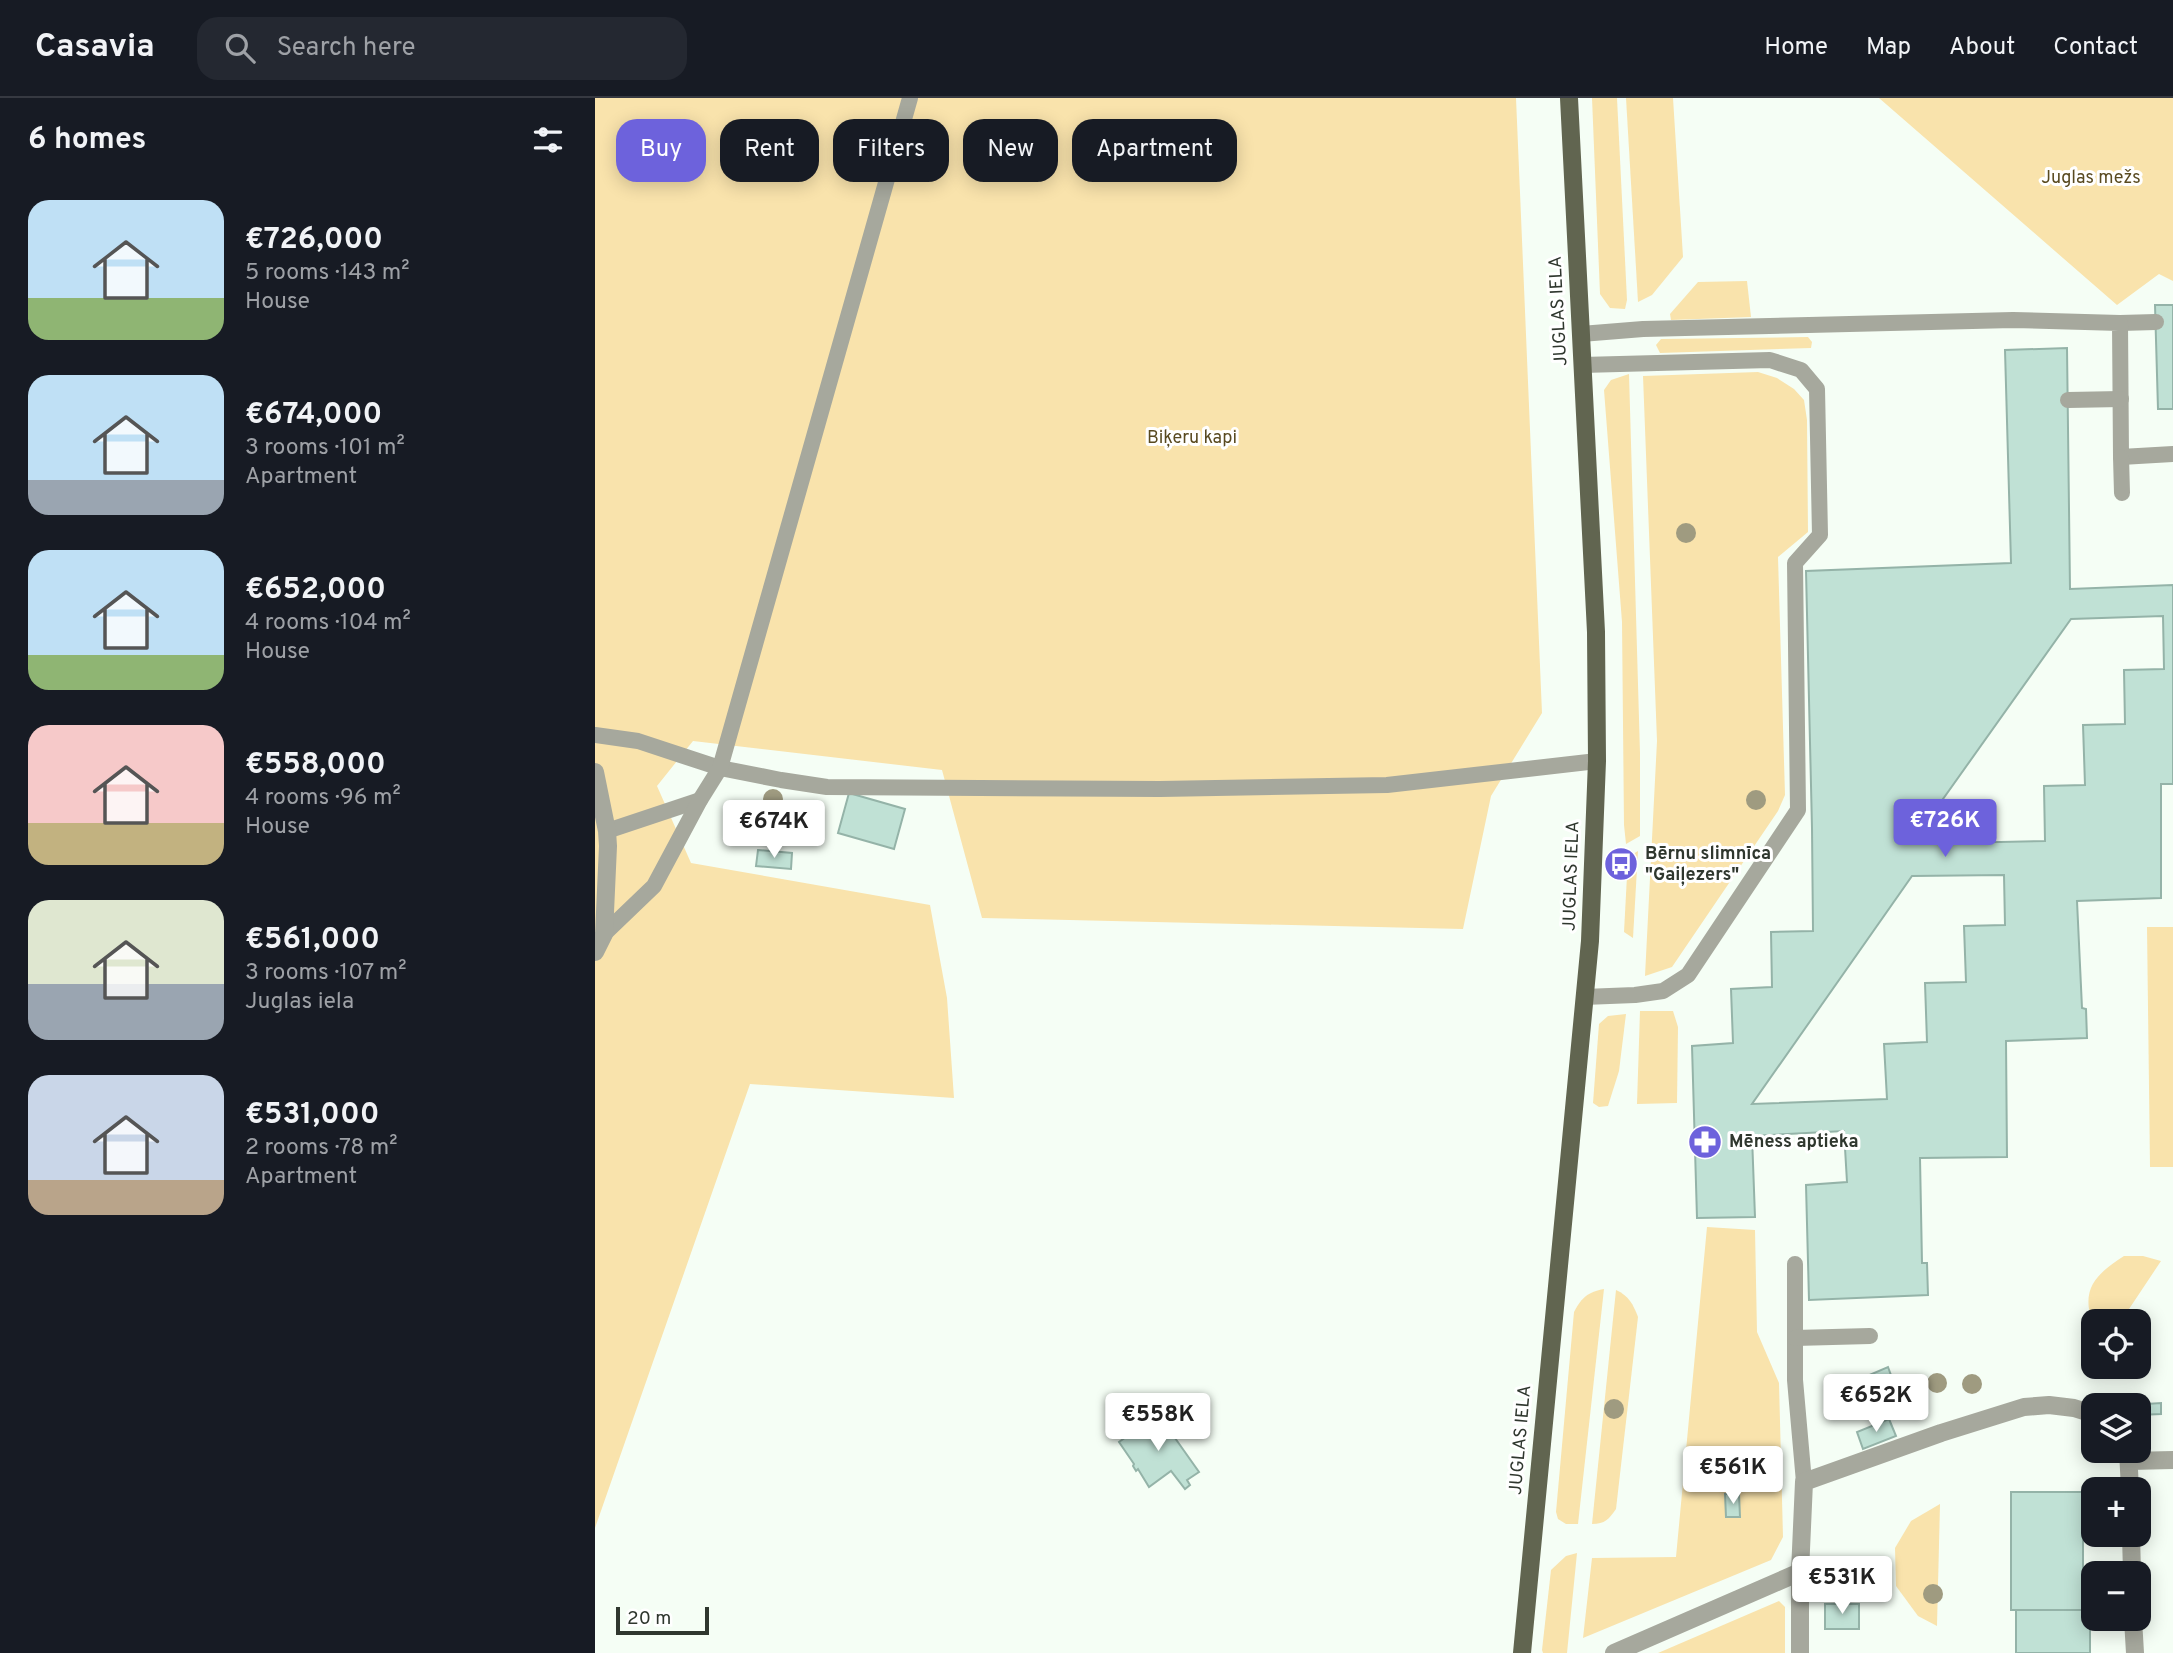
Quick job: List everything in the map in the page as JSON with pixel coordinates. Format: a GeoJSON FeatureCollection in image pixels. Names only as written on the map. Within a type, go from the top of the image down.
{"type":"FeatureCollection","features":[{"type":"Feature","properties":{"kind":"main road","name":"JUGLAS IELA"},"geometry":{"type":"LineString","coordinates":[[1522,1653],[1590,941],[1597,761],[1596,632],[1569,98]]}},
{"type":"Feature","properties":{"kind":"street"},"geometry":{"type":"LineString","coordinates":[[595,772],[607,831],[604,934],[595,952]]}},
{"type":"Feature","properties":{"kind":"street"},"geometry":{"type":"LineString","coordinates":[[1800,1653],[1804,1482],[1941,1433],[2024,1407],[2049,1405],[2081,1410]]}},
{"type":"Feature","properties":{"kind":"street"},"geometry":{"type":"LineString","coordinates":[[2151,1458],[2173,1460]]}},
{"type":"Feature","properties":{"kind":"street"},"geometry":{"type":"LineString","coordinates":[[1613,1653],[1800,1572]]}},
{"type":"Feature","properties":{"kind":"street"},"geometry":{"type":"LineString","coordinates":[[2134,1631],[2135,1653]]}},
{"type":"Feature","properties":{"kind":"lane"},"geometry":{"type":"LineString","coordinates":[[604,934],[654,886],[720,768],[910,98]]}},
{"type":"Feature","properties":{"kind":"lane"},"geometry":{"type":"LineString","coordinates":[[1580,334],[1643,328],[2013,320],[2156,322]]}},
{"type":"Feature","properties":{"kind":"lane"},"geometry":{"type":"LineString","coordinates":[[2120,323],[2122,493]]}},
{"type":"Feature","properties":{"kind":"lane"},"geometry":{"type":"LineString","coordinates":[[1582,365],[1770,360],[1801,370],[1817,389],[1820,535],[1795,563],[1798,810],[1688,975],[1663,990],[1635,995],[1584,997]]}},
{"type":"Feature","properties":{"kind":"lane"},"geometry":{"type":"LineString","coordinates":[[2068,400],[2121,399]]}},
{"type":"Feature","properties":{"kind":"lane"},"geometry":{"type":"LineString","coordinates":[[2122,457],[2173,454]]}},
{"type":"Feature","properties":{"kind":"lane"},"geometry":{"type":"LineString","coordinates":[[595,735],[638,741],[720,768],[827,787],[1160,789],[1387,785],[1597,761]]}},
{"type":"Feature","properties":{"kind":"lane"},"geometry":{"type":"LineString","coordinates":[[607,831],[700,800]]}},
{"type":"Feature","properties":{"kind":"lane"},"geometry":{"type":"LineString","coordinates":[[1795,1264],[1795,1380],[1804,1482]]}},
{"type":"Feature","properties":{"kind":"lane"},"geometry":{"type":"LineString","coordinates":[[1795,1338],[1870,1336]]}},
{"type":"Feature","properties":{"kind":"green space","name":"Biķeru kapi"},"geometry":{"type":"Polygon","coordinates":[[[595,98],[1516,98],[1542,713],[1491,796],[1463,929],[982,918],[942,770],[693,741],[657,786],[691,863],[930,905],[947,998],[954,1098],[750,1084],[595,1528],[595,98]]]}},
{"type":"Feature","properties":{"kind":"green space"},"geometry":{"type":"Polygon","coordinates":[[[1592,98],[1617,98],[1627,300],[1625,309],[1610,308],[1600,294],[1592,98]]]}},
{"type":"Feature","properties":{"kind":"green space"},"geometry":{"type":"Polygon","coordinates":[[[1626,98],[1673,98],[1683,257],[1652,295],[1638,302],[1626,98]]]}},
{"type":"Feature","properties":{"kind":"green space","name":"Juglas mežs"},"geometry":{"type":"Polygon","coordinates":[[[1879,98],[2173,98],[2173,281],[2159,274],[2117,305],[1879,98]]]}},
{"type":"Feature","properties":{"kind":"green space"},"geometry":{"type":"Polygon","coordinates":[[[1747,281],[1751,317],[1671,320],[1670,314],[1698,282],[1747,281]]]}},
{"type":"Feature","properties":{"kind":"green space"},"geometry":{"type":"Polygon","coordinates":[[[1808,337],[1812,342],[1811,348],[1660,353],[1656,345],[1661,339],[1808,337]]]}},
{"type":"Feature","properties":{"kind":"green space"},"geometry":{"type":"Polygon","coordinates":[[[1758,372],[1777,378],[1794,389],[1804,400],[1807,420],[1808,532],[1778,557],[1785,795],[1778,811],[1672,967],[1645,976],[1657,741],[1643,376],[1758,372]]]}},
{"type":"Feature","properties":{"kind":"green space"},"geometry":{"type":"Polygon","coordinates":[[[1629,374],[1640,836],[1626,844],[1622,622],[1604,390],[1611,380],[1629,374]]]}},
{"type":"Feature","properties":{"kind":"green space"},"geometry":{"type":"Polygon","coordinates":[[[1638,851],[1633,938],[1624,932],[1628,857],[1638,851]]]}},
{"type":"Feature","properties":{"kind":"green space"},"geometry":{"type":"Polygon","coordinates":[[[2147,927],[2173,927],[2173,1167],[2150,1167],[2147,927]]]}},
{"type":"Feature","properties":{"kind":"green space"},"geometry":{"type":"Polygon","coordinates":[[[1640,1011],[1673,1011],[1678,1027],[1677,1103],[1637,1104],[1640,1011]]]}},
{"type":"Feature","properties":{"kind":"green space"},"geometry":{"type":"Polygon","coordinates":[[[1626,1014],[1619,1071],[1608,1106],[1599,1107],[1593,1103],[1599,1024],[1608,1016],[1626,1014]]]}},
{"type":"Feature","properties":{"kind":"green space"},"geometry":{"type":"Polygon","coordinates":[[[1707,1227],[1755,1230],[1757,1332],[1779,1383],[1783,1537],[1771,1560],[1583,1638],[1592,1558],[1676,1557],[1707,1227]]]}},
{"type":"Feature","properties":{"kind":"green space"},"geometry":{"type":"Polygon","coordinates":[[[2124,1256],[2143,1256],[2161,1261],[2129,1309],[2089,1309],[2093,1284],[2106,1269],[2124,1256]]]}},
{"type":"Feature","properties":{"kind":"green space"},"geometry":{"type":"Polygon","coordinates":[[[1604,1289],[1578,1524],[1566,1524],[1558,1519],[1556,1512],[1574,1312],[1586,1296],[1604,1289]]]}},
{"type":"Feature","properties":{"kind":"green space"},"geometry":{"type":"Polygon","coordinates":[[[1616,1290],[1630,1301],[1638,1317],[1616,1509],[1606,1520],[1592,1524],[1616,1290]]]}},
{"type":"Feature","properties":{"kind":"green space"},"geometry":{"type":"Polygon","coordinates":[[[1940,1504],[1937,1626],[1918,1616],[1896,1586],[1895,1548],[1911,1521],[1940,1504]]]}},
{"type":"Feature","properties":{"kind":"green space"},"geometry":{"type":"Polygon","coordinates":[[[1577,1553],[1567,1653],[1543,1653],[1551,1570],[1566,1556],[1577,1553]]]}},
{"type":"Feature","properties":{"kind":"green space"},"geometry":{"type":"Polygon","coordinates":[[[1779,1601],[1785,1607],[1785,1653],[1658,1653],[1779,1601]]]}},
{"type":"Feature","properties":{"kind":"building"},"geometry":{"type":"Polygon","coordinates":[[[2155,305],[2173,305],[2173,409],[2158,409],[2155,305]]]}},
{"type":"Feature","properties":{"kind":"building"},"geometry":{"type":"Polygon","coordinates":[[[2067,348],[2070,589],[2173,585],[2173,784],[2161,784],[2161,898],[2077,901],[2082,1008],[2086,1009],[2087,1038],[2006,1041],[2007,1157],[1920,1158],[1922,1263],[1927,1263],[1928,1295],[1809,1300],[1806,1185],[1847,1182],[1844,1131],[1752,1136],[1755,1217],[1697,1218],[1692,1046],[1733,1043],[1731,989],[1772,987],[1771,932],[1813,931],[1806,571],[2011,563],[2005,350],[2067,348]],[[2163,616],[2071,619],[1911,844],[2045,841],[2044,786],[2085,785],[2083,725],[2125,724],[2124,670],[2164,669],[2163,616]],[[2004,875],[1912,876],[1752,1104],[1887,1099],[1884,1044],[1927,1042],[1925,983],[1966,982],[1964,926],[2005,925],[2004,875]]]}},
{"type":"Feature","properties":{"kind":"building"},"geometry":{"type":"Polygon","coordinates":[[[849,793],[905,809],[894,849],[838,833],[849,793]]]}},
{"type":"Feature","properties":{"kind":"building"},"geometry":{"type":"Polygon","coordinates":[[[758,850],[792,853],[791,869],[756,866],[758,850]]]}},
{"type":"Feature","properties":{"kind":"building"},"geometry":{"type":"Polygon","coordinates":[[[1888,1367],[1896,1389],[1875,1396],[1867,1376],[1888,1367]]]}},
{"type":"Feature","properties":{"kind":"building"},"geometry":{"type":"Polygon","coordinates":[[[2161,1403],[2161,1414],[2151,1414],[2151,1404],[2161,1403]]]}},
{"type":"Feature","properties":{"kind":"building"},"geometry":{"type":"Polygon","coordinates":[[[1158,1414],[1199,1472],[1187,1480],[1190,1485],[1185,1489],[1171,1471],[1149,1487],[1119,1442],[1158,1414]]]}},
{"type":"Feature","properties":{"kind":"building"},"geometry":{"type":"Polygon","coordinates":[[[1889,1419],[1896,1436],[1863,1449],[1857,1432],[1889,1419]]]}},
{"type":"Feature","properties":{"kind":"building"},"geometry":{"type":"Polygon","coordinates":[[[2011,1492],[2081,1492],[2081,1610],[2011,1610],[2011,1492]]]}},
{"type":"Feature","properties":{"kind":"building"},"geometry":{"type":"Polygon","coordinates":[[[1725,1494],[1739,1494],[1740,1517],[1726,1517],[1725,1494]]]}},
{"type":"Feature","properties":{"kind":"building"},"geometry":{"type":"Polygon","coordinates":[[[1825,1604],[1859,1604],[1859,1629],[1825,1629],[1825,1604]]]}},
{"type":"Feature","properties":{"kind":"building"},"geometry":{"type":"Polygon","coordinates":[[[2016,1610],[2081,1610],[2081,1631],[2090,1631],[2090,1653],[2016,1653],[2016,1610]]]}},
{"type":"Feature","properties":{"kind":"place","name":"Bērnu slimnīca \"Gaiļezers\""},"geometry":{"type":"Point","coordinates":[1621,864]}},
{"type":"Feature","properties":{"kind":"place","name":"Mēness aptieka"},"geometry":{"type":"Point","coordinates":[1705,1142]}}]}
